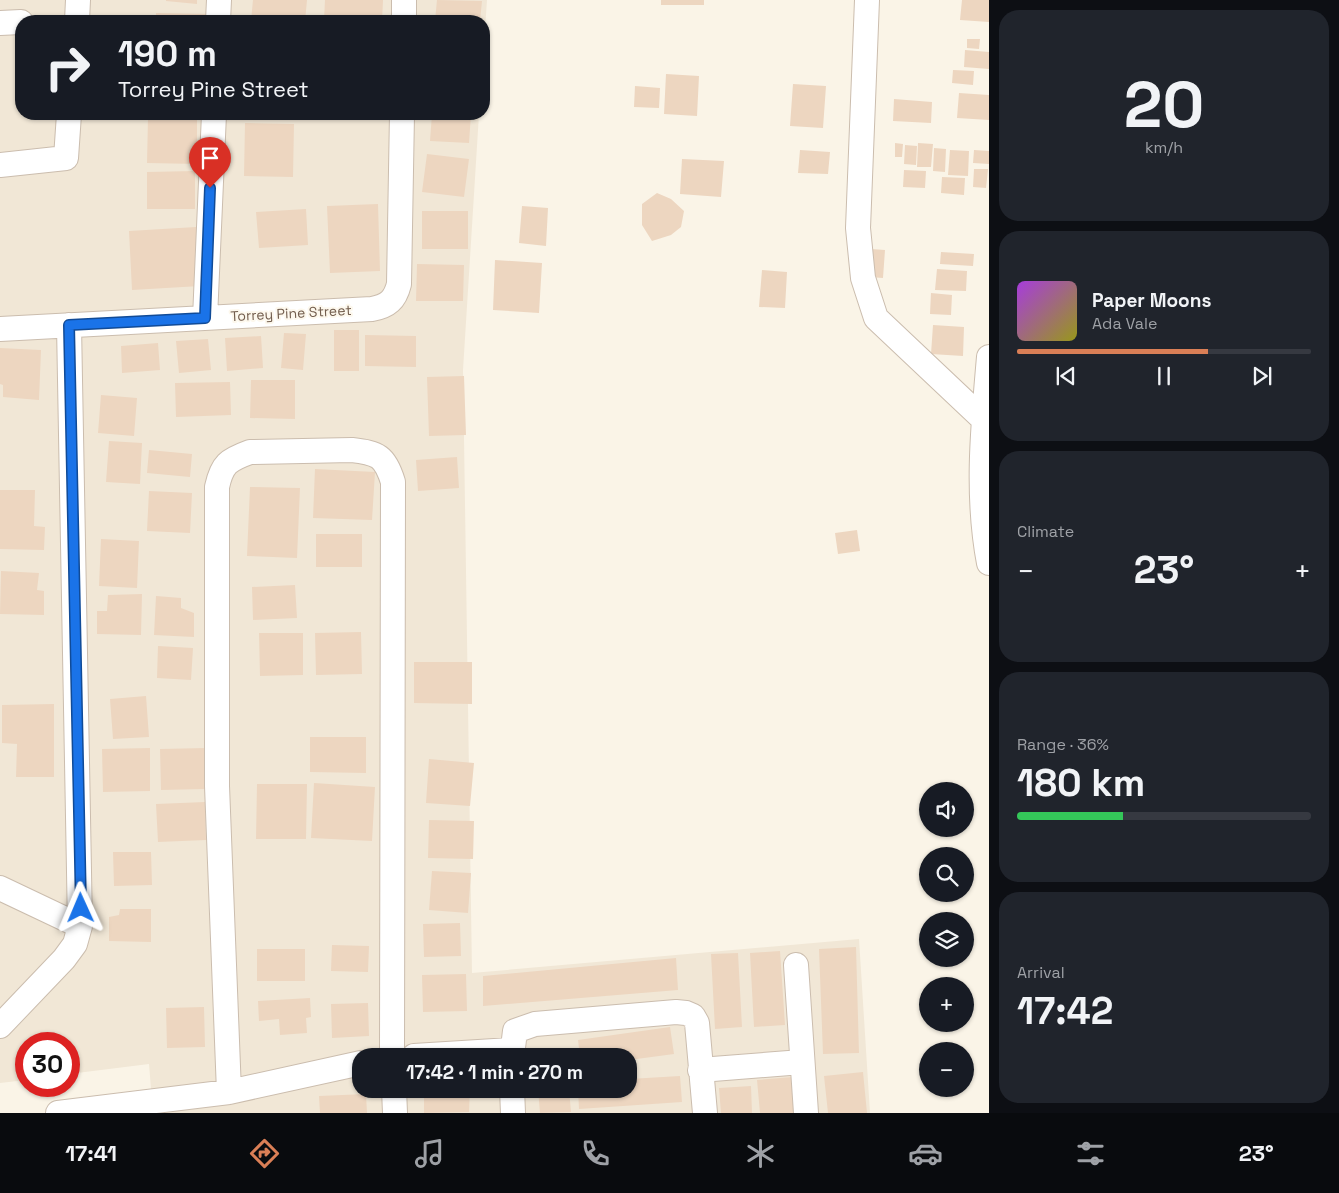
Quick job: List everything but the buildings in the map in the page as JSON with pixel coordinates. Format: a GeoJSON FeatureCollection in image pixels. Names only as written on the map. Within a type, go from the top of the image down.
{"type":"FeatureCollection","features":[{"type":"Feature","properties":{"kind":"street"},"geometry":{"type":"LineString","coordinates":[[77,15],[78,0]]}},
{"type":"Feature","properties":{"kind":"street"},"geometry":{"type":"LineString","coordinates":[[218,0],[218,15]]}},
{"type":"Feature","properties":{"kind":"street"},"geometry":{"type":"LineString","coordinates":[[404,0],[404,15]]}},
{"type":"Feature","properties":{"kind":"street"},"geometry":{"type":"LineString","coordinates":[[867,0],[858,228],[863,278],[876,318],[986,417]]}},
{"type":"Feature","properties":{"kind":"street"},"geometry":{"type":"LineString","coordinates":[[0,23],[15,22]]}},
{"type":"Feature","properties":{"kind":"street"},"geometry":{"type":"LineString","coordinates":[[0,165],[66,158],[69,120]]}},
{"type":"Feature","properties":{"kind":"street"},"geometry":{"type":"LineString","coordinates":[[205,318],[214,120]]}},
{"type":"Feature","properties":{"kind":"street","name":"Torrey Pine Street"},"geometry":{"type":"LineString","coordinates":[[0,329],[372,309],[391,302],[396,294],[398,284],[402,120]]}},
{"type":"Feature","properties":{"kind":"street"},"geometry":{"type":"LineString","coordinates":[[0,1026],[64,959],[75,944],[80,926],[69,325]]}},
{"type":"Feature","properties":{"kind":"street"},"geometry":{"type":"LineString","coordinates":[[989,357],[982,487],[984,535],[989,563]]}},
{"type":"Feature","properties":{"kind":"street"},"geometry":{"type":"LineString","coordinates":[[228,1092],[217,786],[217,487],[220,473],[226,464],[235,457],[250,452],[352,450],[367,452],[378,456],[388,466],[393,482],[392,1048]]}},
{"type":"Feature","properties":{"kind":"street"},"geometry":{"type":"LineString","coordinates":[[0,888],[80,926]]}},
{"type":"Feature","properties":{"kind":"street"},"geometry":{"type":"LineString","coordinates":[[796,965],[806,1113]]}},
{"type":"Feature","properties":{"kind":"street"},"geometry":{"type":"LineString","coordinates":[[512,1048],[515,1031],[535,1024],[676,1012],[686,1013],[693,1016],[697,1023],[704,1113]]}},
{"type":"Feature","properties":{"kind":"street"},"geometry":{"type":"LineString","coordinates":[[700,1070],[802,1062]]}},
{"type":"Feature","properties":{"kind":"street"},"geometry":{"type":"LineString","coordinates":[[58,1113],[228,1092],[352,1065]]}},
{"type":"Feature","properties":{"kind":"street"},"geometry":{"type":"LineString","coordinates":[[394,1098],[395,1113]]}},
{"type":"Feature","properties":{"kind":"street"},"geometry":{"type":"LineString","coordinates":[[512,1098],[513,1113]]}},
{"type":"Feature","properties":{"kind":"shaded area"},"geometry":{"type":"Polygon","coordinates":[[[0,0],[487,0],[486,15],[15,15],[15,120],[479,120],[463,370],[472,973],[859,939],[870,1113],[153,1113],[149,1064],[80,1073],[80,1032],[15,1032],[15,1081],[0,1083],[0,0]]]}},
{"type":"Feature","properties":{"kind":"route"},"geometry":{"type":"LineString","coordinates":[[81,908],[69,325],[205,318],[210,188]]}}]}
